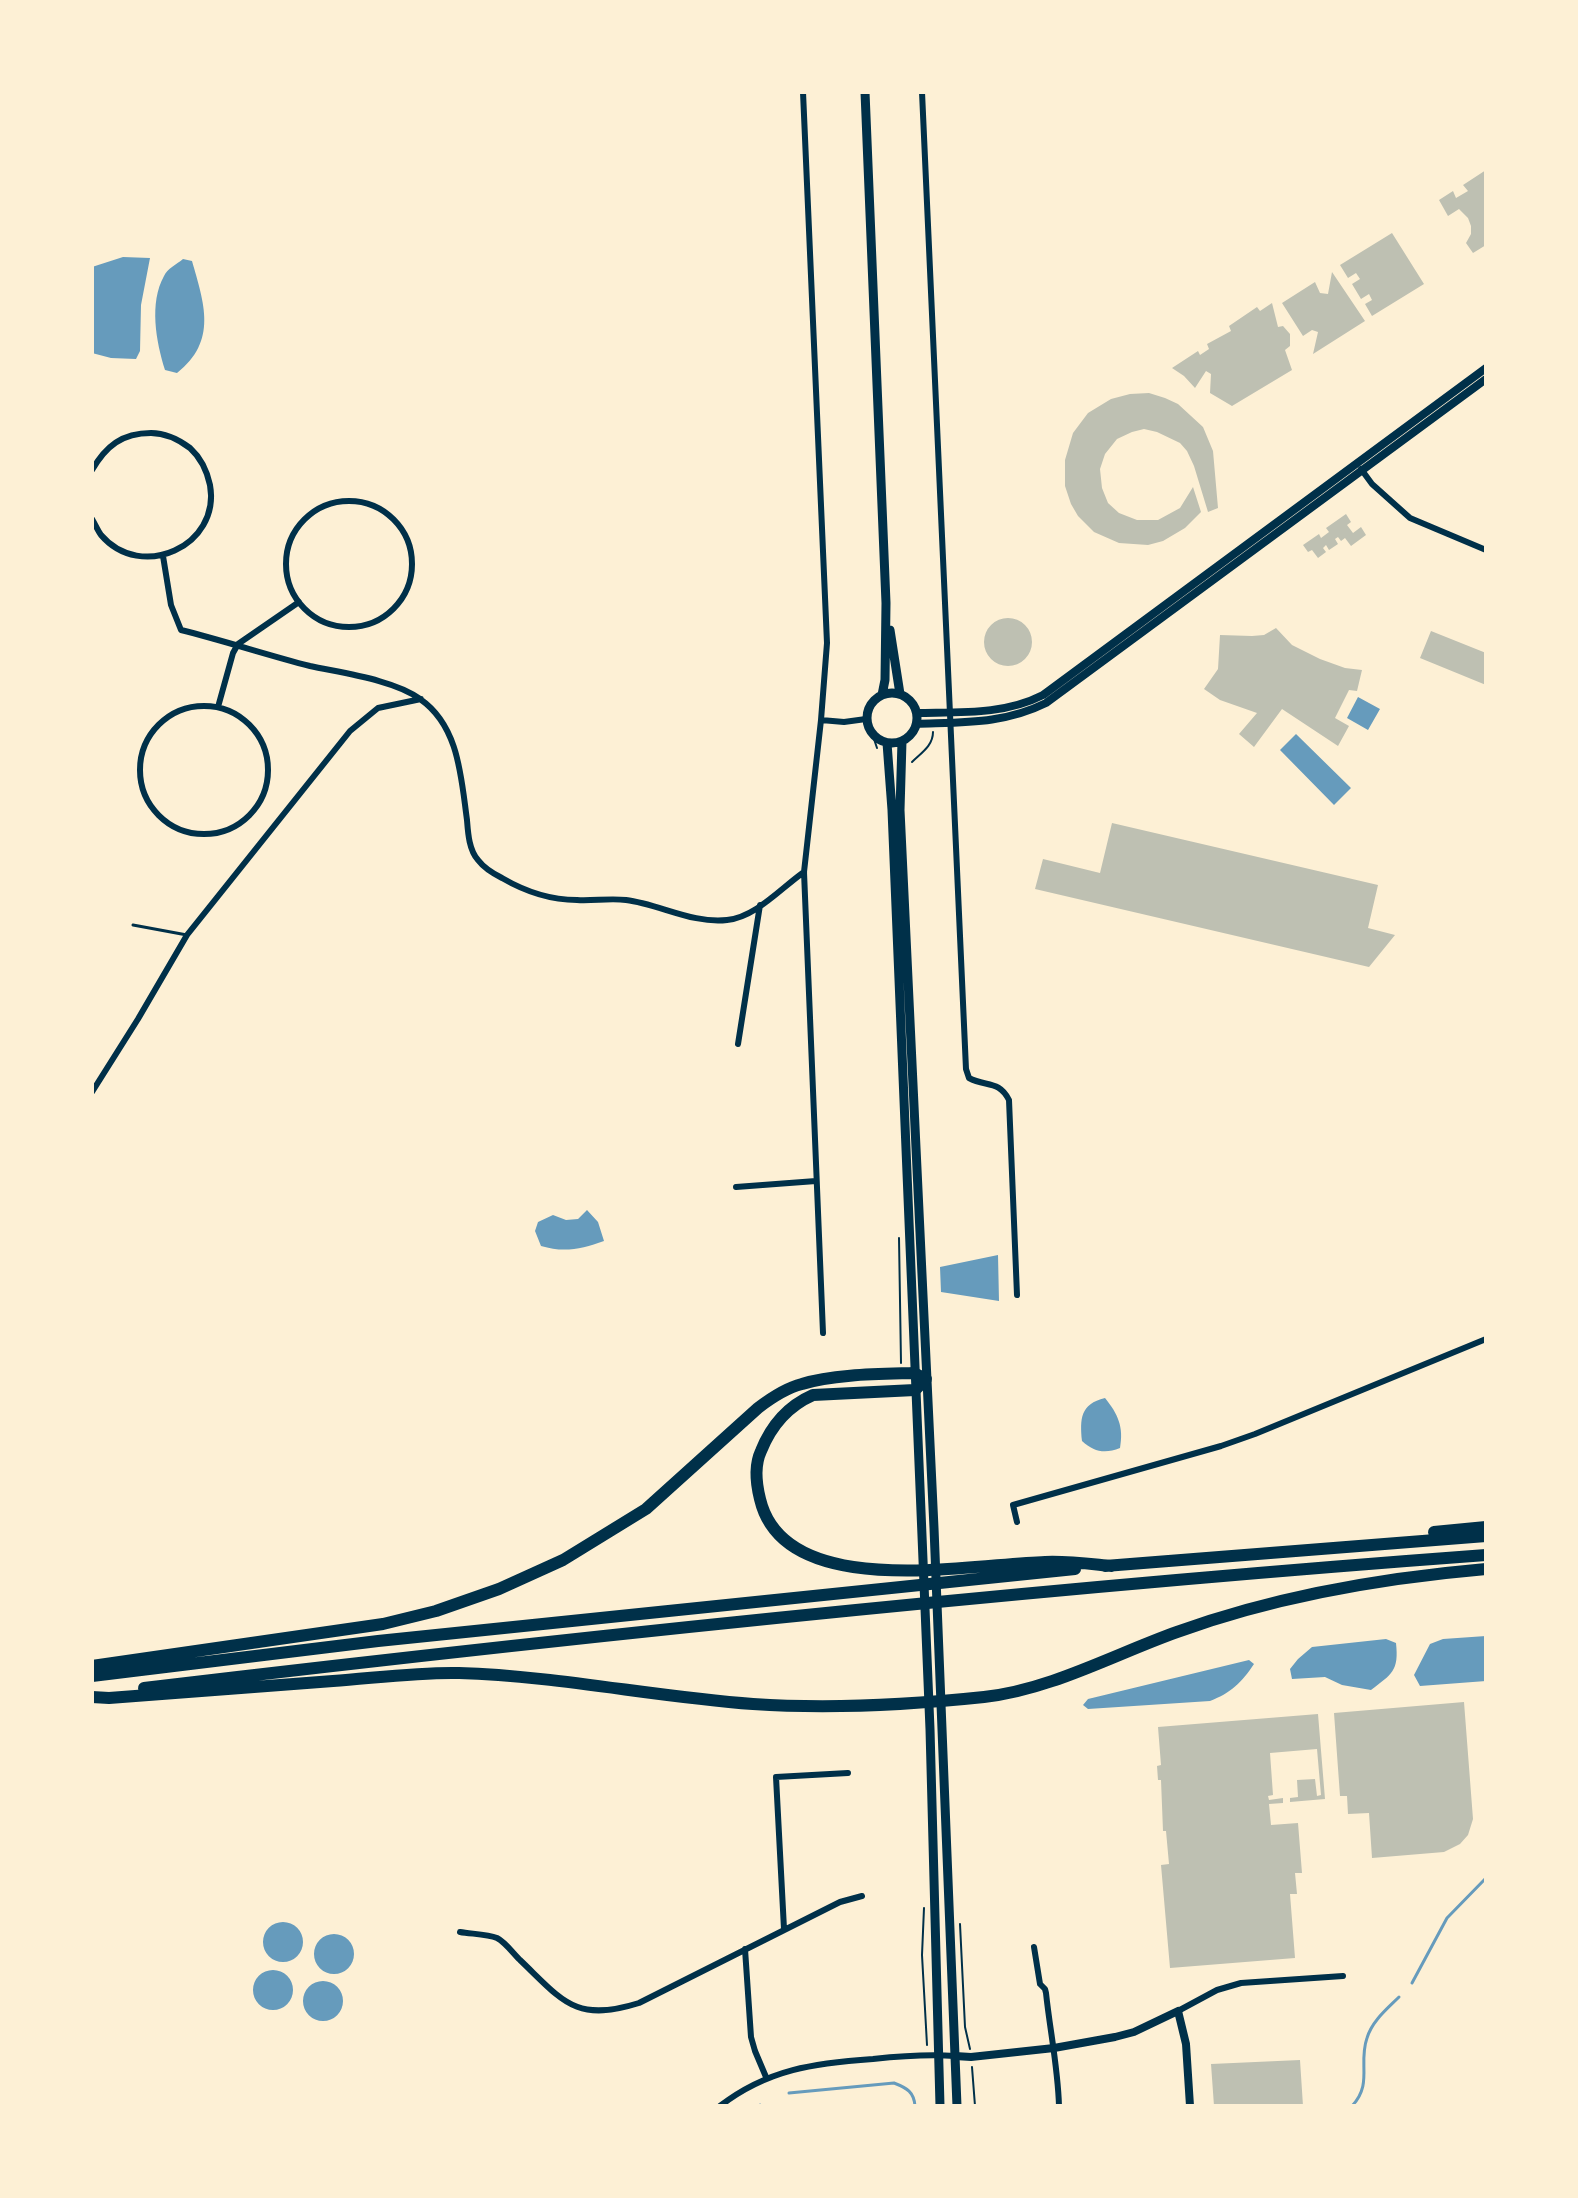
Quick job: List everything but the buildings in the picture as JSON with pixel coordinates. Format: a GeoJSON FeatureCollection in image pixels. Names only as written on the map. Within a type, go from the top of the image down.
{"type":"FeatureCollection","features":[{"type":"Feature","properties":{"kind":"highway"},"geometry":{"type":"LineString","coordinates":[[92,1666],[383,1624],[436,1611],[499,1589],[563,1560],[646,1509],[758,1408],[800,1384],[824,1379],[914,1373],[926,1379],[915,1390],[813,1395],[784,1414],[768,1433],[758,1458],[756,1482],[762,1508],[773,1528],[788,1544],[814,1558],[840,1566],[969,1573]]}},
{"type":"Feature","properties":{"kind":"highway"},"geometry":{"type":"LineString","coordinates":[[1380,1544],[1438,1531],[1486,1527]]}},
{"type":"Feature","properties":{"kind":"highway"},"geometry":{"type":"LineString","coordinates":[[92,1676],[394,1640],[887,1588],[1048,1562],[1112,1566],[1486,1536]]}},
{"type":"Feature","properties":{"kind":"highway"},"geometry":{"type":"LineString","coordinates":[[92,1695],[888,1606],[1486,1555]]}},
{"type":"Feature","properties":{"kind":"highway"},"geometry":{"type":"LineString","coordinates":[[92,1695],[109,1698],[457,1673],[521,1677],[755,1704],[840,1705],[988,1697],[1028,1688],[1178,1631],[1245,1610],[1430,1574],[1486,1569]]}},
{"type":"Feature","properties":{"kind":"main road"},"geometry":{"type":"LineString","coordinates":[[865,92],[886,603],[882,695]]}},
{"type":"Feature","properties":{"kind":"main road"},"geometry":{"type":"LineString","coordinates":[[886,603],[900,694]]}},
{"type":"Feature","properties":{"kind":"main road"},"geometry":{"type":"LineString","coordinates":[[900,694],[909,700],[916,719],[908,737],[887,743],[873,736],[866,719],[874,700],[882,695],[900,694]]}},
{"type":"Feature","properties":{"kind":"main road"},"geometry":{"type":"LineString","coordinates":[[902,741],[900,810],[926,1379],[940,2106]]}},
{"type":"Feature","properties":{"kind":"main road"},"geometry":{"type":"LineString","coordinates":[[887,743],[914,1373],[957,2106]]}},
{"type":"Feature","properties":{"kind":"street"},"geometry":{"type":"LineString","coordinates":[[803,92],[827,643],[804,872],[823,1333]]}},
{"type":"Feature","properties":{"kind":"street"},"geometry":{"type":"LineString","coordinates":[[922,92],[966,1069],[969,1078],[1003,1089],[1009,1100],[1017,1295]]}},
{"type":"Feature","properties":{"kind":"street"},"geometry":{"type":"LineString","coordinates":[[1359,467],[1486,368]]}},
{"type":"Feature","properties":{"kind":"street"},"geometry":{"type":"LineString","coordinates":[[916,719],[1002,710],[1043,695],[1486,379]]}},
{"type":"Feature","properties":{"kind":"street"},"geometry":{"type":"LineString","coordinates":[[92,470],[101,455],[117,441],[137,433],[159,433],[180,440],[196,454],[207,473],[211,494],[208,515],[197,534],[181,548],[163,556],[139,556],[118,549],[101,535],[92,519]]}},
{"type":"Feature","properties":{"kind":"street"},"geometry":{"type":"LineString","coordinates":[[1359,467],[1372,484],[1410,518],[1486,550]]}},
{"type":"Feature","properties":{"kind":"street"},"geometry":{"type":"LineString","coordinates":[[341,501],[359,502],[393,518],[404,533],[411,551],[412,570],[407,588],[397,604],[383,617],[366,625],[348,627],[329,624],[299,602],[290,586],[286,567],[288,549],[295,531],[307,517],[341,501]]}},
{"type":"Feature","properties":{"kind":"street"},"geometry":{"type":"LineString","coordinates":[[163,556],[171,605],[181,630],[404,689],[433,709],[452,740],[470,842],[476,859],[517,887],[547,898],[626,900],[707,920],[728,920],[760,905],[804,872]]}},
{"type":"Feature","properties":{"kind":"street"},"geometry":{"type":"LineString","coordinates":[[218,707],[238,644],[299,602]]}},
{"type":"Feature","properties":{"kind":"street"},"geometry":{"type":"LineString","coordinates":[[92,1092],[187,935],[350,731],[378,708],[421,699]]}},
{"type":"Feature","properties":{"kind":"street"},"geometry":{"type":"LineString","coordinates":[[195,706],[218,707],[239,716],[255,731],[265,751],[268,773],[263,795],[251,814],[233,827],[212,834],[190,833],[169,825],[153,809],[142,789],[140,767],[144,745],[156,726],[174,713],[195,706]]}},
{"type":"Feature","properties":{"kind":"street"},"geometry":{"type":"LineString","coordinates":[[916,719],[932,723],[950,717]]}},
{"type":"Feature","properties":{"kind":"street"},"geometry":{"type":"LineString","coordinates":[[821,720],[844,722],[866,719]]}},
{"type":"Feature","properties":{"kind":"street"},"geometry":{"type":"LineString","coordinates":[[738,1044],[760,905]]}},
{"type":"Feature","properties":{"kind":"street"},"geometry":{"type":"LineString","coordinates":[[736,1187],[816,1181]]}},
{"type":"Feature","properties":{"kind":"street"},"geometry":{"type":"LineString","coordinates":[[1017,1522],[1013,1505],[1221,1446],[1486,1339]]}},
{"type":"Feature","properties":{"kind":"street"},"geometry":{"type":"LineString","coordinates":[[784,1929],[776,1777],[848,1773]]}},
{"type":"Feature","properties":{"kind":"street"},"geometry":{"type":"LineString","coordinates":[[460,1932],[498,1938],[559,1998],[596,2012],[639,2003],[840,1902],[862,1896]]}},
{"type":"Feature","properties":{"kind":"street"},"geometry":{"type":"LineString","coordinates":[[1034,1947],[1040,1984],[1045,1989],[1059,2106]]}},
{"type":"Feature","properties":{"kind":"street"},"geometry":{"type":"LineString","coordinates":[[745,1949],[751,2037],[766,2077]]}},
{"type":"Feature","properties":{"kind":"street"},"geometry":{"type":"LineString","coordinates":[[720,2106],[736,2093],[766,2077],[802,2066],[937,2055],[971,2057],[1103,2040],[1134,2032],[1217,1990],[1241,1983],[1343,1976]]}},
{"type":"Feature","properties":{"kind":"street"},"geometry":{"type":"LineString","coordinates":[[1178,2011],[1186,2044],[1190,2106]]}},
{"type":"Feature","properties":{"kind":"lane"},"geometry":{"type":"LineString","coordinates":[[133,925],[187,935]]}},
{"type":"Feature","properties":{"kind":"path"},"geometry":{"type":"LineString","coordinates":[[913,760],[932,741],[932,723]]}},
{"type":"Feature","properties":{"kind":"path"},"geometry":{"type":"LineString","coordinates":[[960,1917],[965,2027],[975,2106]]}},
{"type":"Feature","properties":{"kind":"water"},"geometry":{"type":"Polygon","coordinates":[[[123,257],[150,258],[141,305],[140,351],[136,359],[92,353],[92,267],[123,257]]]}},
{"type":"Feature","properties":{"kind":"water"},"geometry":{"type":"Polygon","coordinates":[[[183,259],[192,261],[204,321],[198,348],[177,373],[165,370],[155,310],[164,276],[183,259]]]}},
{"type":"Feature","properties":{"kind":"water"},"geometry":{"type":"Polygon","coordinates":[[[1358,697],[1380,709],[1368,730],[1347,718],[1358,697]]]}},
{"type":"Feature","properties":{"kind":"water"},"geometry":{"type":"Polygon","coordinates":[[[1296,734],[1351,788],[1334,805],[1280,750],[1296,734]]]}},
{"type":"Feature","properties":{"kind":"water"},"geometry":{"type":"Polygon","coordinates":[[[587,1210],[598,1222],[604,1241],[573,1249],[541,1246],[535,1231],[538,1222],[553,1215],[566,1220],[578,1219],[587,1210]]]}},
{"type":"Feature","properties":{"kind":"water"},"geometry":{"type":"Polygon","coordinates":[[[998,1255],[999,1301],[941,1292],[940,1267],[998,1255]]]}},
{"type":"Feature","properties":{"kind":"water"},"geometry":{"type":"Polygon","coordinates":[[[1105,1398],[1117,1415],[1121,1434],[1120,1448],[1109,1451],[1095,1450],[1082,1441],[1081,1426],[1086,1408],[1105,1398]]]}},
{"type":"Feature","properties":{"kind":"water"},"geometry":{"type":"Polygon","coordinates":[[[1486,1636],[1486,1681],[1420,1686],[1414,1675],[1430,1644],[1443,1639],[1486,1636]]]}},
{"type":"Feature","properties":{"kind":"water"},"geometry":{"type":"Polygon","coordinates":[[[1386,1639],[1396,1643],[1395,1666],[1371,1690],[1342,1685],[1325,1677],[1292,1679],[1290,1669],[1312,1647],[1386,1639]]]}},
{"type":"Feature","properties":{"kind":"water"},"geometry":{"type":"Polygon","coordinates":[[[1249,1660],[1254,1664],[1240,1682],[1210,1701],[1088,1709],[1083,1705],[1088,1699],[1249,1660]]]}},
{"type":"Feature","properties":{"kind":"water"},"geometry":{"type":"Polygon","coordinates":[[[283,1922],[297,1928],[303,1942],[297,1956],[283,1962],[269,1956],[263,1942],[269,1928],[283,1922]]]}},
{"type":"Feature","properties":{"kind":"water"},"geometry":{"type":"Polygon","coordinates":[[[334,1934],[348,1940],[354,1954],[348,1968],[334,1974],[320,1968],[314,1954],[320,1940],[334,1934]]]}},
{"type":"Feature","properties":{"kind":"water"},"geometry":{"type":"Polygon","coordinates":[[[273,1970],[287,1976],[293,1990],[287,2004],[273,2010],[259,2004],[253,1990],[259,1976],[273,1970]]]}},
{"type":"Feature","properties":{"kind":"water"},"geometry":{"type":"Polygon","coordinates":[[[323,1981],[337,1987],[343,2001],[337,2015],[323,2021],[309,2015],[303,2001],[309,1987],[323,1981]]]}},
{"type":"Feature","properties":{"kind":"waterway"},"geometry":{"type":"LineString","coordinates":[[1412,1983],[1447,1918],[1486,1878]]}},
{"type":"Feature","properties":{"kind":"waterway"},"geometry":{"type":"LineString","coordinates":[[1352,2106],[1362,2090],[1369,2032],[1399,1997]]}},
{"type":"Feature","properties":{"kind":"waterway"},"geometry":{"type":"LineString","coordinates":[[789,2093],[894,2083],[909,2091],[915,2106]]}}]}
